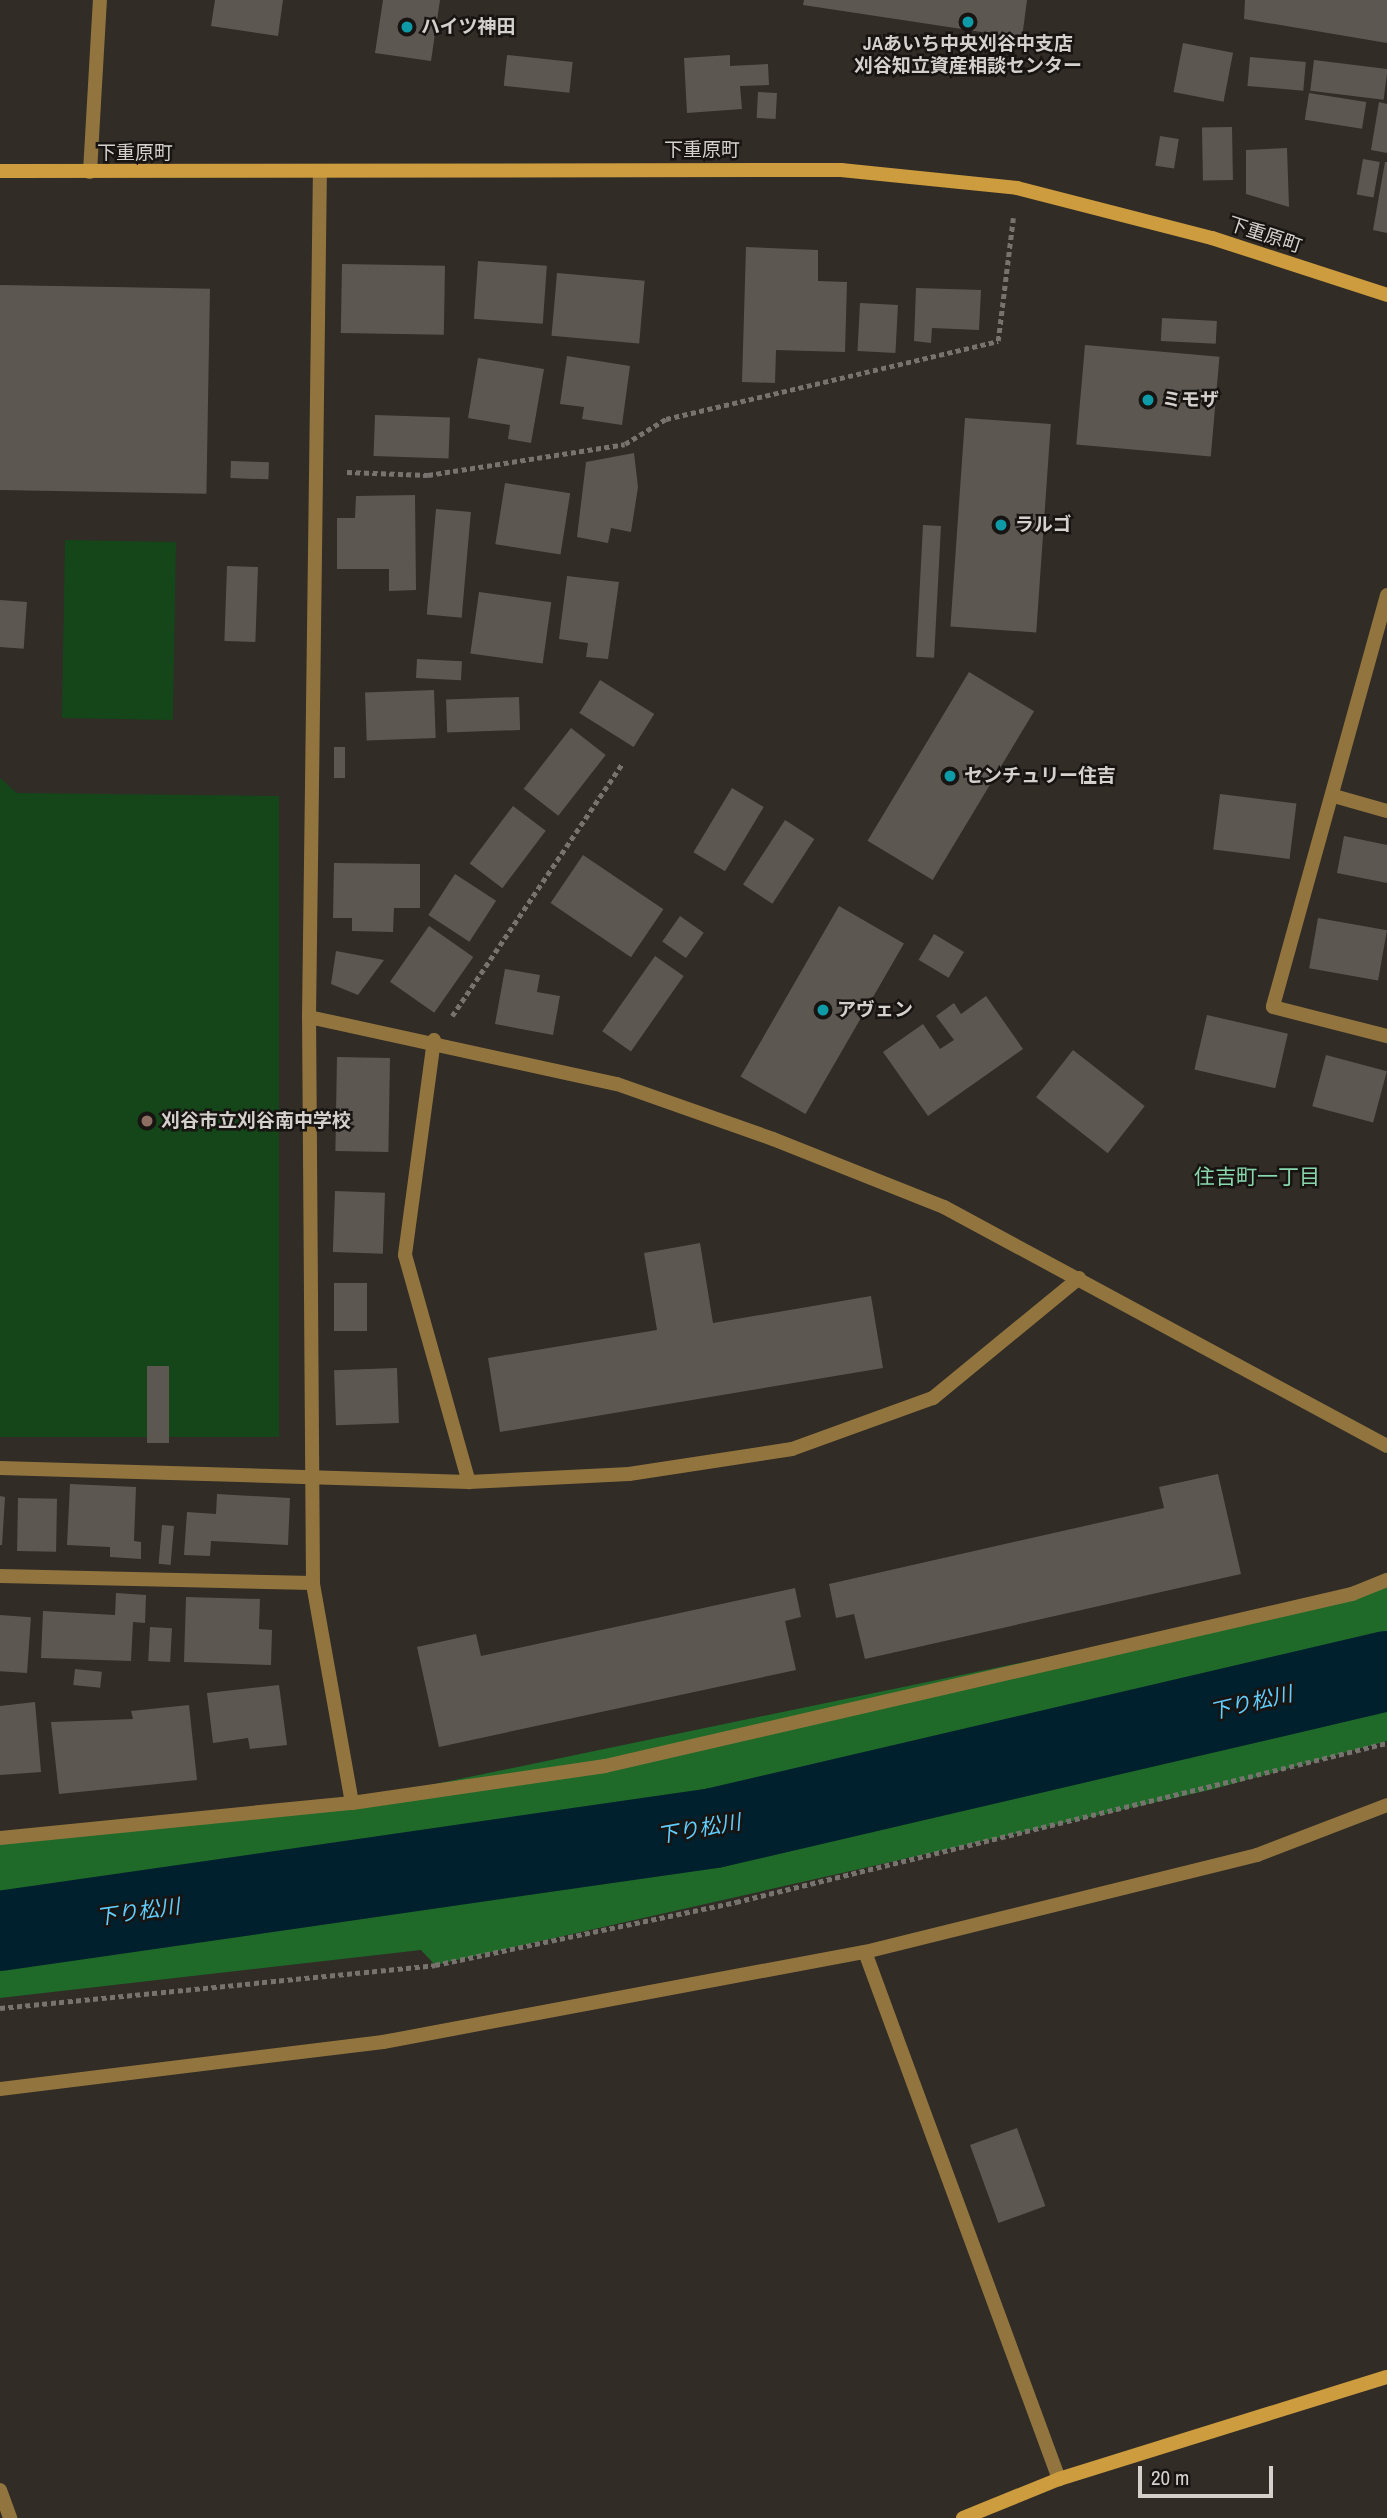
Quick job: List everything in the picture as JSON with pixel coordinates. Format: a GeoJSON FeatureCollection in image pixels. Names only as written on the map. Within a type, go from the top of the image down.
{"type":"FeatureCollection","features":[{"type":"Feature","properties":{"kind":"street"},"geometry":{"type":"LineString","coordinates":[[90,172],[100,0]]}},
{"type":"Feature","properties":{"kind":"street","name":"下重原町"},"geometry":{"type":"LineString","coordinates":[[0,171],[841,170],[1017,188],[1212,238],[1387,295]]}},
{"type":"Feature","properties":{"kind":"street"},"geometry":{"type":"LineString","coordinates":[[320,172],[309,1017],[309,1474],[313,1583],[352,1803]]}},
{"type":"Feature","properties":{"kind":"street"},"geometry":{"type":"LineString","coordinates":[[1387,595],[1334,796],[1273,1007],[1387,1036]]}},
{"type":"Feature","properties":{"kind":"street"},"geometry":{"type":"LineString","coordinates":[[1334,796],[1387,811]]}},
{"type":"Feature","properties":{"kind":"street"},"geometry":{"type":"LineString","coordinates":[[309,1017],[434,1040],[617,1083],[773,1139],[944,1207],[1387,1446]]}},
{"type":"Feature","properties":{"kind":"street"},"geometry":{"type":"LineString","coordinates":[[434,1040],[405,1255],[469,1482]]}},
{"type":"Feature","properties":{"kind":"street"},"geometry":{"type":"LineString","coordinates":[[0,1468],[309,1474],[469,1482],[629,1474],[793,1449],[933,1398],[1079,1278]]}},
{"type":"Feature","properties":{"kind":"street"},"geometry":{"type":"LineString","coordinates":[[0,1576],[313,1583]]}},
{"type":"Feature","properties":{"kind":"street"},"geometry":{"type":"LineString","coordinates":[[0,1838],[352,1803],[606,1766],[1352,1594],[1387,1580]]}},
{"type":"Feature","properties":{"kind":"street"},"geometry":{"type":"LineString","coordinates":[[0,2089],[383,2042],[864,1952],[1257,1855],[1387,1805]]}},
{"type":"Feature","properties":{"kind":"street"},"geometry":{"type":"LineString","coordinates":[[864,1952],[1059,2479]]}},
{"type":"Feature","properties":{"kind":"street"},"geometry":{"type":"LineString","coordinates":[[963,2518],[1059,2479],[1387,2377]]}},
{"type":"Feature","properties":{"kind":"street"},"geometry":{"type":"LineString","coordinates":[[0,2490],[10,2518]]}},
{"type":"Feature","properties":{"kind":"path"},"geometry":{"type":"LineString","coordinates":[[318,471],[428,475],[625,444],[666,419],[998,341],[1017,188]]}},
{"type":"Feature","properties":{"kind":"path"},"geometry":{"type":"LineString","coordinates":[[434,1040],[621,765]]}},
{"type":"Feature","properties":{"kind":"path"},"geometry":{"type":"LineString","coordinates":[[0,2008],[435,1965],[736,1902],[1387,1743]]}},
{"type":"Feature","properties":{"kind":"green space"},"geometry":{"type":"Polygon","coordinates":[[[65,540],[176,542],[173,720],[62,718],[65,540]]]}},
{"type":"Feature","properties":{"kind":"green space"},"geometry":{"type":"Polygon","coordinates":[[[0,778],[17,793],[279,796],[279,1437],[0,1437],[0,778]]]}},
{"type":"Feature","properties":{"kind":"green space"},"geometry":{"type":"Polygon","coordinates":[[[1387,1576],[1387,1741],[1214,1789],[435,1965],[421,1950],[0,1998],[0,1838],[329,1806],[1352,1594],[1387,1576]]]}},
{"type":"Feature","properties":{"kind":"building"},"geometry":{"type":"Polygon","coordinates":[[[215,0],[283,0],[278,36],[211,26],[215,0]]]}},
{"type":"Feature","properties":{"kind":"building","name":"ハイツ神田"},"geometry":{"type":"Polygon","coordinates":[[[383,0],[440,0],[431,61],[375,53],[383,0]]]}},
{"type":"Feature","properties":{"kind":"building","name":"JAあいち中央刈谷中支店 刈谷知立資産相談センター"},"geometry":{"type":"Polygon","coordinates":[[[804,0],[1027,0],[1022,38],[803,5],[804,0]]]}},
{"type":"Feature","properties":{"kind":"building"},"geometry":{"type":"Polygon","coordinates":[[[1245,0],[1387,0],[1387,43],[1244,19],[1245,0]]]}},
{"type":"Feature","properties":{"kind":"building"},"geometry":{"type":"Polygon","coordinates":[[[1183,43],[1233,53],[1224,102],[1173,92],[1183,43]]]}},
{"type":"Feature","properties":{"kind":"building"},"geometry":{"type":"Polygon","coordinates":[[[507,55],[573,62],[569,93],[504,86],[507,55]]]}},
{"type":"Feature","properties":{"kind":"building"},"geometry":{"type":"Polygon","coordinates":[[[730,55],[730,66],[768,64],[769,85],[740,86],[742,109],[687,113],[684,58],[730,55]]]}},
{"type":"Feature","properties":{"kind":"building"},"geometry":{"type":"Polygon","coordinates":[[[1250,57],[1306,62],[1303,91],[1247,86],[1250,57]]]}},
{"type":"Feature","properties":{"kind":"building"},"geometry":{"type":"Polygon","coordinates":[[[1314,60],[1387,69],[1384,100],[1310,91],[1314,60]]]}},
{"type":"Feature","properties":{"kind":"building"},"geometry":{"type":"Polygon","coordinates":[[[758,92],[777,93],[776,119],[757,118],[758,92]]]}},
{"type":"Feature","properties":{"kind":"building"},"geometry":{"type":"Polygon","coordinates":[[[1309,93],[1366,102],[1362,129],[1305,120],[1309,93]]]}},
{"type":"Feature","properties":{"kind":"building"},"geometry":{"type":"Polygon","coordinates":[[[1379,102],[1387,104],[1387,153],[1371,150],[1379,102]]]}},
{"type":"Feature","properties":{"kind":"building"},"geometry":{"type":"Polygon","coordinates":[[[1232,127],[1233,180],[1203,181],[1202,128],[1232,127]]]}},
{"type":"Feature","properties":{"kind":"building"},"geometry":{"type":"Polygon","coordinates":[[[1160,136],[1179,139],[1174,169],[1155,166],[1160,136]]]}},
{"type":"Feature","properties":{"kind":"building"},"geometry":{"type":"Polygon","coordinates":[[[1287,148],[1289,207],[1246,194],[1246,150],[1287,148]]]}},
{"type":"Feature","properties":{"kind":"building"},"geometry":{"type":"Polygon","coordinates":[[[1363,159],[1380,162],[1373,197],[1357,194],[1363,159]]]}},
{"type":"Feature","properties":{"kind":"building"},"geometry":{"type":"Polygon","coordinates":[[[1387,162],[1387,233],[1373,230],[1387,162]]]}},
{"type":"Feature","properties":{"kind":"building"},"geometry":{"type":"Polygon","coordinates":[[[746,247],[818,250],[818,281],[847,282],[845,352],[776,350],[775,383],[742,382],[746,247]]]}},
{"type":"Feature","properties":{"kind":"building"},"geometry":{"type":"Polygon","coordinates":[[[478,261],[547,266],[543,324],[474,319],[478,261]]]}},
{"type":"Feature","properties":{"kind":"building"},"geometry":{"type":"Polygon","coordinates":[[[342,264],[445,266],[444,335],[341,333],[342,264]]]}},
{"type":"Feature","properties":{"kind":"building"},"geometry":{"type":"Polygon","coordinates":[[[557,273],[645,281],[639,343],[552,336],[557,273]]]}},
{"type":"Feature","properties":{"kind":"building"},"geometry":{"type":"Polygon","coordinates":[[[0,285],[210,289],[206,494],[0,490],[0,285]]]}},
{"type":"Feature","properties":{"kind":"building"},"geometry":{"type":"Polygon","coordinates":[[[916,288],[981,290],[979,330],[932,328],[931,343],[914,341],[916,288]]]}},
{"type":"Feature","properties":{"kind":"building"},"geometry":{"type":"Polygon","coordinates":[[[860,303],[898,305],[895,353],[857,351],[860,303]]]}},
{"type":"Feature","properties":{"kind":"building"},"geometry":{"type":"Polygon","coordinates":[[[1162,318],[1217,321],[1216,344],[1161,341],[1162,318]]]}},
{"type":"Feature","properties":{"kind":"building","name":"ミモザ"},"geometry":{"type":"Polygon","coordinates":[[[1085,345],[1219,357],[1211,456],[1076,445],[1085,345]]]}},
{"type":"Feature","properties":{"kind":"building"},"geometry":{"type":"Polygon","coordinates":[[[567,356],[630,366],[622,425],[582,419],[584,407],[560,404],[567,356]]]}},
{"type":"Feature","properties":{"kind":"building"},"geometry":{"type":"Polygon","coordinates":[[[478,358],[544,369],[531,443],[508,439],[510,425],[468,418],[478,358]]]}},
{"type":"Feature","properties":{"kind":"building"},"geometry":{"type":"Polygon","coordinates":[[[375,415],[450,418],[449,459],[374,456],[375,415]]]}},
{"type":"Feature","properties":{"kind":"building","name":"ラルゴ"},"geometry":{"type":"Polygon","coordinates":[[[965,418],[1051,424],[1036,632],[950,626],[965,418]]]}},
{"type":"Feature","properties":{"kind":"building"},"geometry":{"type":"Polygon","coordinates":[[[634,453],[638,487],[631,532],[611,528],[608,543],[577,537],[586,462],[634,453]]]}},
{"type":"Feature","properties":{"kind":"building"},"geometry":{"type":"Polygon","coordinates":[[[231,461],[269,462],[268,479],[230,478],[231,461]]]}},
{"type":"Feature","properties":{"kind":"building"},"geometry":{"type":"Polygon","coordinates":[[[505,483],[570,493],[560,555],[495,544],[505,483]]]}},
{"type":"Feature","properties":{"kind":"building"},"geometry":{"type":"Polygon","coordinates":[[[415,495],[416,590],[389,591],[389,569],[337,569],[337,518],[355,518],[356,496],[415,495]]]}},
{"type":"Feature","properties":{"kind":"building"},"geometry":{"type":"Polygon","coordinates":[[[436,509],[471,512],[462,618],[427,615],[436,509]]]}},
{"type":"Feature","properties":{"kind":"building"},"geometry":{"type":"Polygon","coordinates":[[[923,525],[941,526],[934,658],[916,657],[923,525]]]}},
{"type":"Feature","properties":{"kind":"building"},"geometry":{"type":"Polygon","coordinates":[[[227,566],[258,567],[255,642],[224,641],[227,566]]]}},
{"type":"Feature","properties":{"kind":"building"},"geometry":{"type":"Polygon","coordinates":[[[567,576],[619,582],[608,659],[586,657],[588,643],[559,639],[567,576]]]}},
{"type":"Feature","properties":{"kind":"building"},"geometry":{"type":"Polygon","coordinates":[[[479,592],[551,602],[543,664],[470,653],[479,592]]]}},
{"type":"Feature","properties":{"kind":"building"},"geometry":{"type":"Polygon","coordinates":[[[0,600],[27,602],[24,649],[0,647],[0,600]]]}},
{"type":"Feature","properties":{"kind":"building"},"geometry":{"type":"Polygon","coordinates":[[[417,659],[462,661],[461,680],[416,678],[417,659]]]}},
{"type":"Feature","properties":{"kind":"building","name":"センチュリー住吉"},"geometry":{"type":"Polygon","coordinates":[[[969,672],[1034,711],[933,880],[868,841],[969,672]]]}},
{"type":"Feature","properties":{"kind":"building"},"geometry":{"type":"Polygon","coordinates":[[[600,680],[654,714],[634,747],[579,713],[600,680]]]}},
{"type":"Feature","properties":{"kind":"building"},"geometry":{"type":"Polygon","coordinates":[[[434,690],[436,738],[367,740],[365,692],[434,690]]]}},
{"type":"Feature","properties":{"kind":"building"},"geometry":{"type":"Polygon","coordinates":[[[519,697],[520,730],[447,733],[446,700],[519,697]]]}},
{"type":"Feature","properties":{"kind":"building"},"geometry":{"type":"Polygon","coordinates":[[[571,728],[606,755],[558,816],[524,789],[571,728]]]}},
{"type":"Feature","properties":{"kind":"building"},"geometry":{"type":"Polygon","coordinates":[[[334,747],[345,747],[345,778],[334,778],[334,747]]]}},
{"type":"Feature","properties":{"kind":"building"},"geometry":{"type":"Polygon","coordinates":[[[732,788],[764,807],[725,871],[693,852],[732,788]]]}},
{"type":"Feature","properties":{"kind":"building"},"geometry":{"type":"Polygon","coordinates":[[[1220,794],[1296,803],[1290,859],[1213,850],[1220,794]]]}},
{"type":"Feature","properties":{"kind":"building"},"geometry":{"type":"Polygon","coordinates":[[[513,806],[546,831],[502,888],[470,864],[513,806]]]}},
{"type":"Feature","properties":{"kind":"building"},"geometry":{"type":"Polygon","coordinates":[[[785,820],[814,839],[772,904],[743,885],[785,820]]]}},
{"type":"Feature","properties":{"kind":"building"},"geometry":{"type":"Polygon","coordinates":[[[1344,836],[1387,845],[1387,883],[1337,873],[1344,836]]]}},
{"type":"Feature","properties":{"kind":"building"},"geometry":{"type":"Polygon","coordinates":[[[583,855],[663,909],[631,957],[551,903],[583,855]]]}},
{"type":"Feature","properties":{"kind":"building"},"geometry":{"type":"Polygon","coordinates":[[[334,863],[420,864],[420,908],[394,908],[393,932],[352,931],[352,918],[333,918],[334,863]]]}},
{"type":"Feature","properties":{"kind":"building"},"geometry":{"type":"Polygon","coordinates":[[[455,874],[496,901],[469,942],[428,915],[455,874]]]}},
{"type":"Feature","properties":{"kind":"building","name":"アヴェン"},"geometry":{"type":"Polygon","coordinates":[[[839,906],[904,944],[805,1114],[740,1077],[839,906]]]}},
{"type":"Feature","properties":{"kind":"building"},"geometry":{"type":"Polygon","coordinates":[[[680,916],[704,933],[686,958],[662,941],[680,916]]]}},
{"type":"Feature","properties":{"kind":"building"},"geometry":{"type":"Polygon","coordinates":[[[1318,918],[1387,930],[1378,980],[1309,968],[1318,918]]]}},
{"type":"Feature","properties":{"kind":"building"},"geometry":{"type":"Polygon","coordinates":[[[429,926],[473,957],[434,1013],[390,982],[429,926]]]}},
{"type":"Feature","properties":{"kind":"building"},"geometry":{"type":"Polygon","coordinates":[[[934,934],[964,952],[949,978],[919,960],[934,934]]]}},
{"type":"Feature","properties":{"kind":"building"},"geometry":{"type":"Polygon","coordinates":[[[336,951],[384,960],[358,995],[331,984],[336,951]]]}},
{"type":"Feature","properties":{"kind":"building"},"geometry":{"type":"Polygon","coordinates":[[[655,956],[684,976],[631,1051],[602,1031],[655,956]]]}},
{"type":"Feature","properties":{"kind":"building"},"geometry":{"type":"Polygon","coordinates":[[[505,969],[540,975],[537,992],[560,996],[553,1035],[495,1024],[505,969]]]}},
{"type":"Feature","properties":{"kind":"building"},"geometry":{"type":"Polygon","coordinates":[[[986,996],[1023,1049],[928,1116],[883,1052],[923,1024],[940,1049],[954,1040],[936,1016],[954,1003],[961,1014],[986,996]]]}},
{"type":"Feature","properties":{"kind":"building"},"geometry":{"type":"Polygon","coordinates":[[[1207,1015],[1288,1034],[1275,1088],[1194,1070],[1207,1015]]]}},
{"type":"Feature","properties":{"kind":"building"},"geometry":{"type":"Polygon","coordinates":[[[1073,1050],[1145,1106],[1108,1153],[1036,1097],[1073,1050]]]}},
{"type":"Feature","properties":{"kind":"building"},"geometry":{"type":"Polygon","coordinates":[[[1326,1055],[1387,1071],[1373,1122],[1312,1106],[1326,1055]]]}},
{"type":"Feature","properties":{"kind":"building"},"geometry":{"type":"Polygon","coordinates":[[[337,1057],[390,1058],[388,1152],[335,1151],[337,1057]]]}},
{"type":"Feature","properties":{"kind":"building"},"geometry":{"type":"Polygon","coordinates":[[[335,1191],[385,1193],[383,1254],[333,1252],[335,1191]]]}},
{"type":"Feature","properties":{"kind":"building"},"geometry":{"type":"Polygon","coordinates":[[[700,1243],[713,1323],[871,1296],[883,1368],[500,1432],[488,1358],[657,1330],[644,1253],[700,1243]]]}},
{"type":"Feature","properties":{"kind":"building"},"geometry":{"type":"Polygon","coordinates":[[[334,1283],[367,1283],[367,1331],[334,1331],[334,1283]]]}},
{"type":"Feature","properties":{"kind":"building"},"geometry":{"type":"Polygon","coordinates":[[[147,1366],[169,1366],[169,1443],[147,1443],[147,1366]]]}},
{"type":"Feature","properties":{"kind":"building"},"geometry":{"type":"Polygon","coordinates":[[[397,1368],[399,1423],[336,1425],[334,1370],[397,1368]]]}},
{"type":"Feature","properties":{"kind":"building"},"geometry":{"type":"Polygon","coordinates":[[[1218,1474],[1241,1574],[865,1659],[854,1614],[836,1618],[829,1584],[1164,1508],[1159,1487],[1218,1474]]]}},
{"type":"Feature","properties":{"kind":"building"},"geometry":{"type":"Polygon","coordinates":[[[70,1484],[136,1487],[134,1541],[141,1542],[141,1559],[110,1557],[110,1547],[67,1545],[70,1484]]]}},
{"type":"Feature","properties":{"kind":"building"},"geometry":{"type":"Polygon","coordinates":[[[217,1494],[290,1498],[288,1545],[211,1541],[210,1556],[184,1555],[187,1512],[216,1514],[217,1494]]]}},
{"type":"Feature","properties":{"kind":"building"},"geometry":{"type":"Polygon","coordinates":[[[0,1496],[5,1497],[2,1545],[0,1545],[0,1496]]]}},
{"type":"Feature","properties":{"kind":"building"},"geometry":{"type":"Polygon","coordinates":[[[18,1498],[57,1499],[56,1552],[17,1551],[18,1498]]]}},
{"type":"Feature","properties":{"kind":"building"},"geometry":{"type":"Polygon","coordinates":[[[162,1525],[174,1526],[171,1565],[159,1564],[162,1525]]]}},
{"type":"Feature","properties":{"kind":"building"},"geometry":{"type":"Polygon","coordinates":[[[795,1588],[801,1617],[785,1621],[796,1670],[439,1747],[417,1647],[476,1634],[481,1656],[795,1588]]]}},
{"type":"Feature","properties":{"kind":"building"},"geometry":{"type":"Polygon","coordinates":[[[116,1593],[146,1595],[145,1623],[133,1622],[131,1661],[41,1658],[43,1611],[115,1615],[116,1593]]]}},
{"type":"Feature","properties":{"kind":"building"},"geometry":{"type":"Polygon","coordinates":[[[186,1597],[260,1599],[259,1629],[272,1630],[271,1665],[184,1662],[186,1597]]]}},
{"type":"Feature","properties":{"kind":"building"},"geometry":{"type":"Polygon","coordinates":[[[0,1615],[31,1617],[27,1673],[0,1671],[0,1615]]]}},
{"type":"Feature","properties":{"kind":"building"},"geometry":{"type":"Polygon","coordinates":[[[150,1627],[172,1628],[170,1662],[148,1661],[150,1627]]]}},
{"type":"Feature","properties":{"kind":"building"},"geometry":{"type":"Polygon","coordinates":[[[75,1669],[102,1672],[100,1688],[73,1685],[75,1669]]]}},
{"type":"Feature","properties":{"kind":"building"},"geometry":{"type":"Polygon","coordinates":[[[279,1685],[287,1745],[250,1749],[248,1738],[213,1743],[207,1693],[279,1685]]]}},
{"type":"Feature","properties":{"kind":"building"},"geometry":{"type":"Polygon","coordinates":[[[35,1702],[41,1772],[0,1775],[0,1706],[35,1702]]]}},
{"type":"Feature","properties":{"kind":"building"},"geometry":{"type":"Polygon","coordinates":[[[189,1705],[197,1780],[59,1794],[51,1722],[133,1719],[131,1711],[189,1705]]]}},
{"type":"Feature","properties":{"kind":"building"},"geometry":{"type":"Polygon","coordinates":[[[1017,2128],[1045,2206],[998,2223],[970,2145],[1017,2128]]]}},
{"type":"Feature","properties":{"kind":"waterway","name":"下り松川"},"geometry":{"type":"LineString","coordinates":[[0,1931],[714,1828],[1387,1671]]}},
{"type":"Feature","properties":{"kind":"place","name":"JAあいち中央刈谷中支店 刈谷知立資産相談センター"},"geometry":{"type":"Point","coordinates":[968,22]}},
{"type":"Feature","properties":{"kind":"place","name":"ハイツ神田"},"geometry":{"type":"Point","coordinates":[407,27]}},
{"type":"Feature","properties":{"kind":"place","name":"ミモザ"},"geometry":{"type":"Point","coordinates":[1148,400]}},
{"type":"Feature","properties":{"kind":"place","name":"ラルゴ"},"geometry":{"type":"Point","coordinates":[1001,525]}},
{"type":"Feature","properties":{"kind":"place","name":"センチュリー住吉"},"geometry":{"type":"Point","coordinates":[950,776]}},
{"type":"Feature","properties":{"kind":"place","name":"アヴェン"},"geometry":{"type":"Point","coordinates":[823,1010]}},
{"type":"Feature","properties":{"kind":"place","name":"刈谷市立刈谷南中学校"},"geometry":{"type":"Point","coordinates":[147,1121]}},
{"type":"Feature","properties":{"kind":"district","name":"住吉町一丁目"},"geometry":{"type":"Point","coordinates":[1257,1177]}}]}
